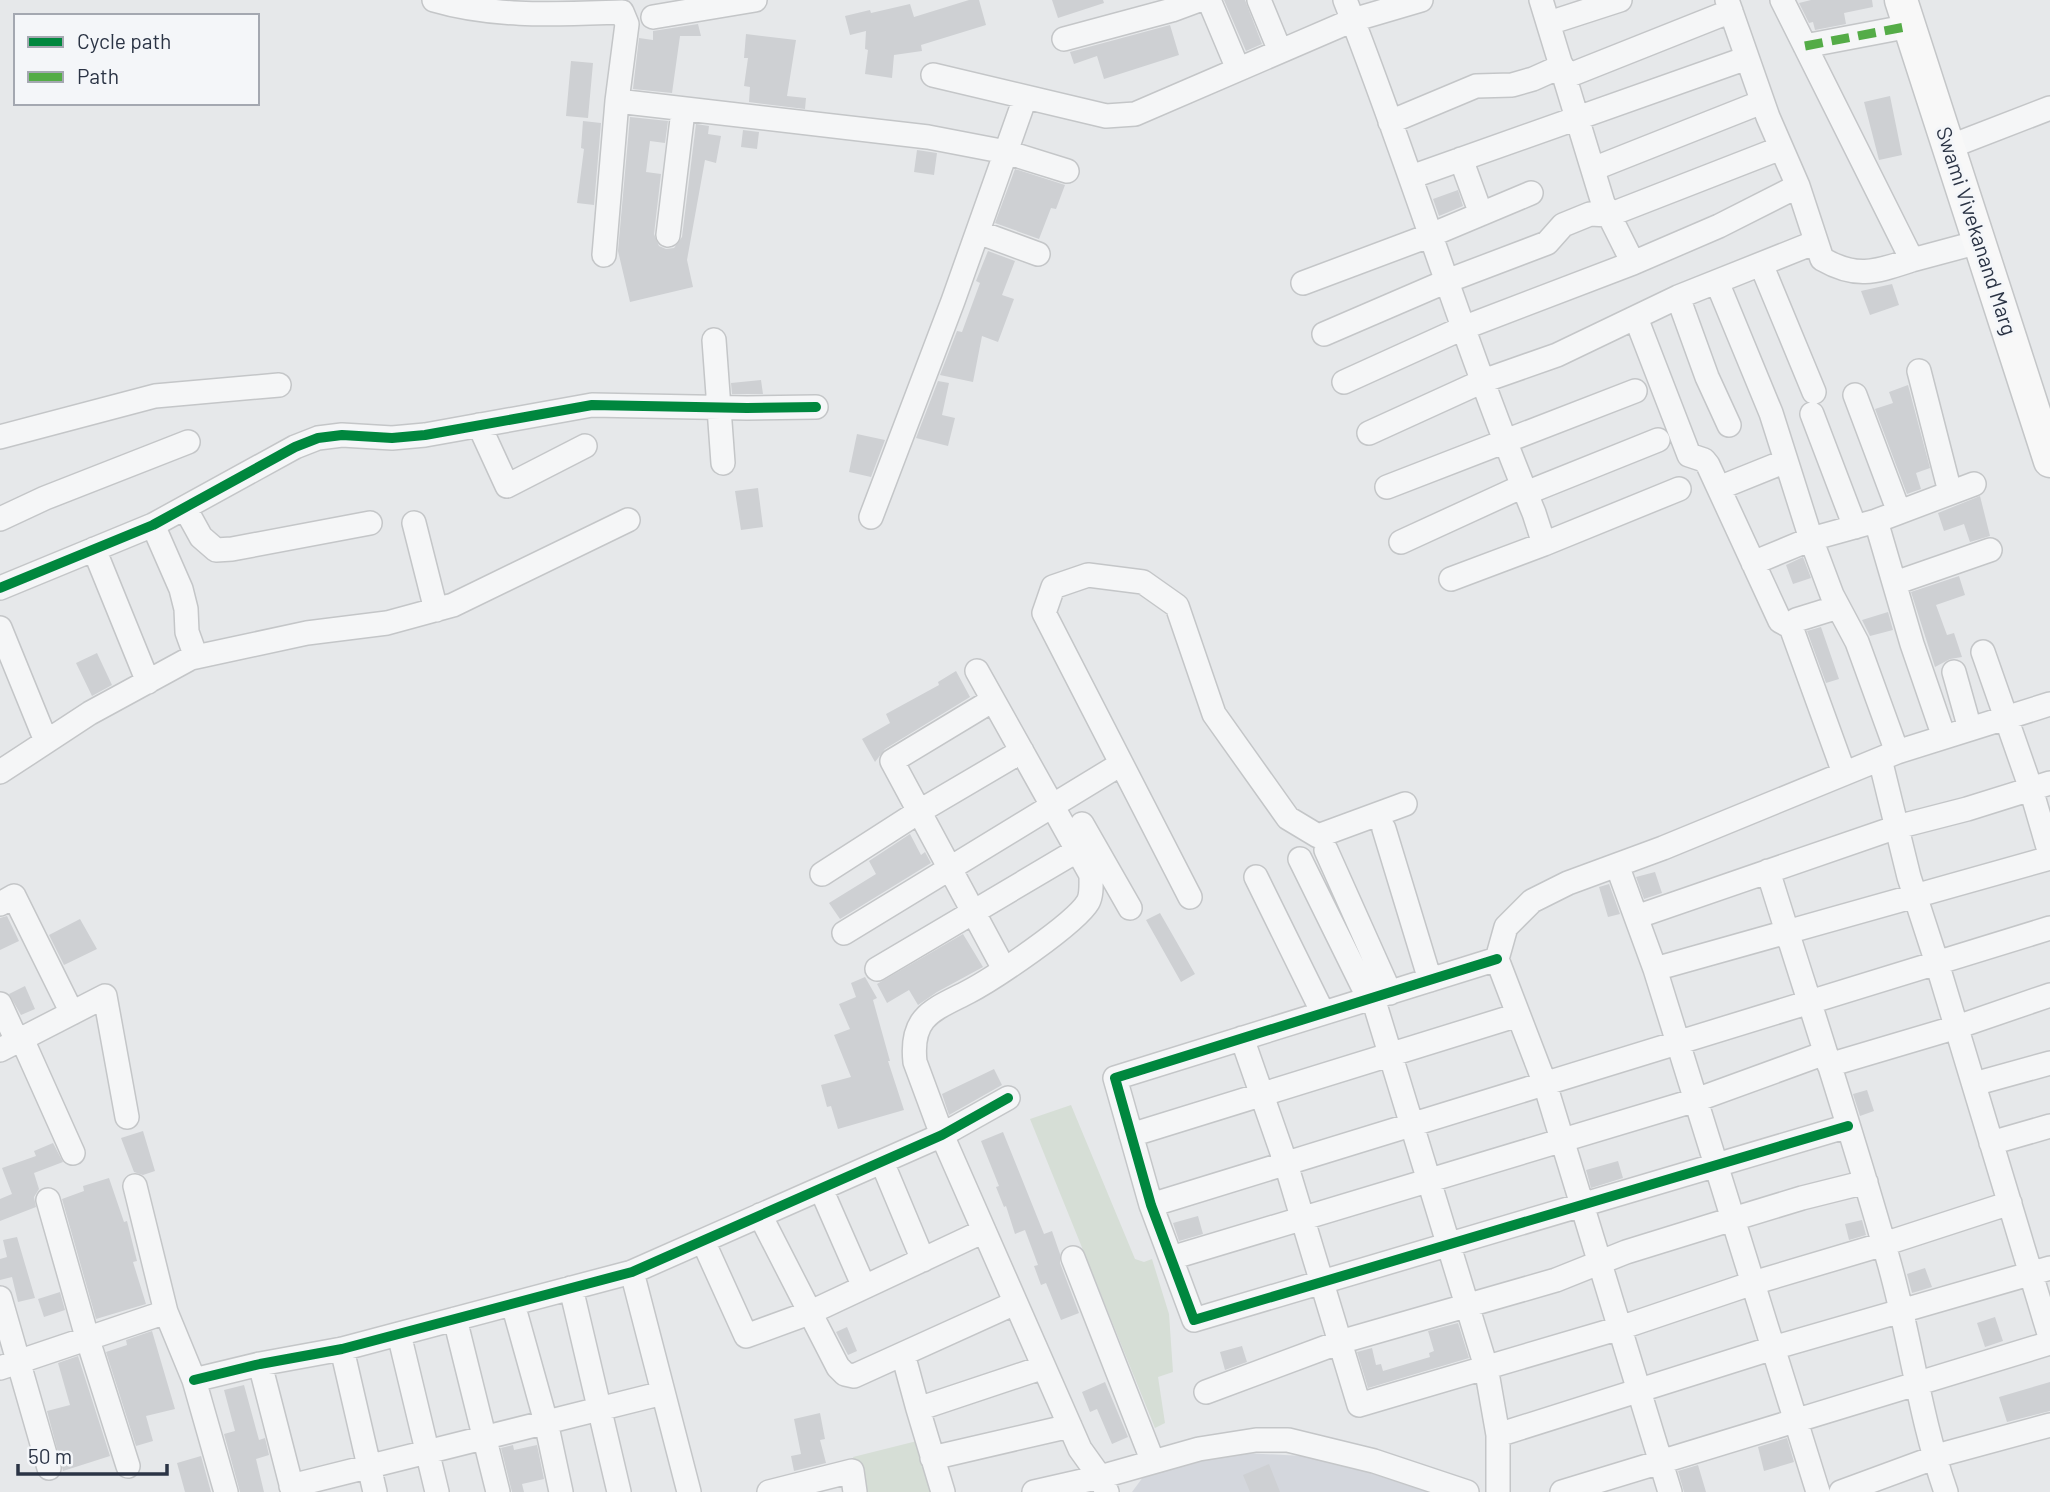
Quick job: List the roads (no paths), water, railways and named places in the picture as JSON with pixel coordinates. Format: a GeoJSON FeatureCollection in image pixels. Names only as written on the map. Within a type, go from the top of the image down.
{"type":"FeatureCollection","features":[{"type":"Feature","properties":{"kind":"main road","name":"Swami Vivekanand Marg"},"geometry":{"type":"LineString","coordinates":[[1906,13],[2050,461]]}},
{"type":"Feature","properties":{"kind":"street"},"geometry":{"type":"LineString","coordinates":[[434,0],[461,8],[538,15],[622,12],[627,24],[617,101],[604,255]]}},
{"type":"Feature","properties":{"kind":"street"},"geometry":{"type":"LineString","coordinates":[[653,16],[755,0]]}},
{"type":"Feature","properties":{"kind":"street"},"geometry":{"type":"LineString","coordinates":[[1064,39],[1172,10],[1199,0]]}},
{"type":"Feature","properties":{"kind":"street"},"geometry":{"type":"LineString","coordinates":[[1209,0],[1238,69]]}},
{"type":"Feature","properties":{"kind":"street"},"geometry":{"type":"LineString","coordinates":[[1259,0],[1280,51]]}},
{"type":"Feature","properties":{"kind":"street"},"geometry":{"type":"LineString","coordinates":[[933,75],[1106,116],[1135,114],[1280,51],[1349,10],[1421,0]]}},
{"type":"Feature","properties":{"kind":"street"},"geometry":{"type":"LineString","coordinates":[[1541,0],[1609,215],[1633,263]]}},
{"type":"Feature","properties":{"kind":"street"},"geometry":{"type":"LineString","coordinates":[[1549,23],[1620,0]]}},
{"type":"Feature","properties":{"kind":"street"},"geometry":{"type":"LineString","coordinates":[[1782,0],[1912,260]]}},
{"type":"Feature","properties":{"kind":"street"},"geometry":{"type":"LineString","coordinates":[[1391,122],[1476,86],[1512,85],[1563,71],[1729,6],[1762,102],[1798,186],[1822,259],[1838,268],[1860,274],[1979,242]]}},
{"type":"Feature","properties":{"kind":"street"},"geometry":{"type":"LineString","coordinates":[[1349,10],[1411,177],[1462,328],[1544,544]]}},
{"type":"Feature","properties":{"kind":"street"},"geometry":{"type":"LineString","coordinates":[[1805,46],[1906,13]]}},
{"type":"Feature","properties":{"kind":"street"},"geometry":{"type":"LineString","coordinates":[[1411,177],[1747,58]]}},
{"type":"Feature","properties":{"kind":"street"},"geometry":{"type":"LineString","coordinates":[[871,517],[978,232],[1025,97]]}},
{"type":"Feature","properties":{"kind":"street"},"geometry":{"type":"LineString","coordinates":[[617,101],[683,111],[928,138],[1006,152],[1067,171]]}},
{"type":"Feature","properties":{"kind":"street"},"geometry":{"type":"LineString","coordinates":[[1593,169],[1762,102]]}},
{"type":"Feature","properties":{"kind":"street"},"geometry":{"type":"LineString","coordinates":[[1949,147],[2050,108]]}},
{"type":"Feature","properties":{"kind":"street"},"geometry":{"type":"LineString","coordinates":[[668,235],[683,111]]}},
{"type":"Feature","properties":{"kind":"street"},"geometry":{"type":"LineString","coordinates":[[1324,334],[1447,281],[1547,243],[1563,225],[1590,214],[1609,215],[1781,148]]}},
{"type":"Feature","properties":{"kind":"street"},"geometry":{"type":"LineString","coordinates":[[1461,159],[1481,214]]}},
{"type":"Feature","properties":{"kind":"street"},"geometry":{"type":"LineString","coordinates":[[1344,382],[1462,328],[1633,263],[1718,226],[1798,186]]}},
{"type":"Feature","properties":{"kind":"street"},"geometry":{"type":"LineString","coordinates":[[1303,283],[1431,235],[1531,193]]}},
{"type":"Feature","properties":{"kind":"street"},"geometry":{"type":"LineString","coordinates":[[978,232],[1038,254]]}},
{"type":"Feature","properties":{"kind":"street"},"geometry":{"type":"LineString","coordinates":[[1369,433],[1483,381],[1557,355],[1678,297],[1816,242]]}},
{"type":"Feature","properties":{"kind":"street"},"geometry":{"type":"LineString","coordinates":[[1761,264],[1813,403],[1865,524],[1895,583],[1912,644],[1944,737]]}},
{"type":"Feature","properties":{"kind":"street"},"geometry":{"type":"LineString","coordinates":[[1717,282],[1771,413],[1811,539],[1838,607],[1857,642],[1888,755],[1897,827],[1916,896],[2010,1203],[2040,1270],[2050,1337]]}},
{"type":"Feature","properties":{"kind":"street"},"geometry":{"type":"LineString","coordinates":[[1678,297],[1707,377],[1730,425]]}},
{"type":"Feature","properties":{"kind":"street"},"geometry":{"type":"LineString","coordinates":[[1636,318],[1689,455],[1704,460],[1708,465],[1780,621],[1791,627],[1844,774]]}},
{"type":"Feature","properties":{"kind":"street"},"geometry":{"type":"LineString","coordinates":[[714,340],[723,463]]}},
{"type":"Feature","properties":{"kind":"street"},"geometry":{"type":"LineString","coordinates":[[1919,371],[1950,492]]}},
{"type":"Feature","properties":{"kind":"street"},"geometry":{"type":"LineString","coordinates":[[0,437],[155,396],[279,386]]}},
{"type":"Feature","properties":{"kind":"street"},"geometry":{"type":"LineString","coordinates":[[1387,487],[1635,391]]}},
{"type":"Feature","properties":{"kind":"street"},"geometry":{"type":"LineString","coordinates":[[1855,395],[1899,512]]}},
{"type":"Feature","properties":{"kind":"street"},"geometry":{"type":"LineString","coordinates":[[0,588],[153,525],[295,447],[318,438],[342,435],[392,438],[425,435],[592,405],[816,407]]}},
{"type":"Feature","properties":{"kind":"street"},"geometry":{"type":"LineString","coordinates":[[479,425],[507,486],[585,446]]}},
{"type":"Feature","properties":{"kind":"street"},"geometry":{"type":"LineString","coordinates":[[1401,542],[1524,489],[1658,440]]}},
{"type":"Feature","properties":{"kind":"street"},"geometry":{"type":"LineString","coordinates":[[0,519],[45,498],[188,442]]}},
{"type":"Feature","properties":{"kind":"street"},"geometry":{"type":"LineString","coordinates":[[1719,488],[1786,461]]}},
{"type":"Feature","properties":{"kind":"street"},"geometry":{"type":"LineString","coordinates":[[1753,563],[1811,539],[1865,524],[1974,484]]}},
{"type":"Feature","properties":{"kind":"street"},"geometry":{"type":"LineString","coordinates":[[1451,579],[1679,489]]}},
{"type":"Feature","properties":{"kind":"street"},"geometry":{"type":"LineString","coordinates":[[186,508],[201,537],[216,550],[370,523]]}},
{"type":"Feature","properties":{"kind":"street"},"geometry":{"type":"LineString","coordinates":[[0,772],[90,713],[196,657],[307,632],[387,623],[453,605],[628,520]]}},
{"type":"Feature","properties":{"kind":"street"},"geometry":{"type":"LineString","coordinates":[[414,523],[436,610]]}},
{"type":"Feature","properties":{"kind":"street"},"geometry":{"type":"LineString","coordinates":[[153,525],[181,589],[186,609],[187,632],[196,657]]}},
{"type":"Feature","properties":{"kind":"street"},"geometry":{"type":"LineString","coordinates":[[94,549],[148,682]]}},
{"type":"Feature","properties":{"kind":"street"},"geometry":{"type":"LineString","coordinates":[[1895,583],[1990,550]]}},
{"type":"Feature","properties":{"kind":"street"},"geometry":{"type":"LineString","coordinates":[[1190,897],[1044,613],[1054,587],[1088,575],[1143,582],[1177,606],[1213,714],[1288,818],[1318,836],[1405,804]]}},
{"type":"Feature","properties":{"kind":"street"},"geometry":{"type":"LineString","coordinates":[[1791,627],[1796,620],[1838,607]]}},
{"type":"Feature","properties":{"kind":"street"},"geometry":{"type":"LineString","coordinates":[[0,628],[46,741]]}},
{"type":"Feature","properties":{"kind":"street"},"geometry":{"type":"LineString","coordinates":[[1655,969],[2050,856],[2040,786],[2004,718],[1983,652]]}},
{"type":"Feature","properties":{"kind":"street"},"geometry":{"type":"LineString","coordinates":[[977,671],[1022,751],[1060,801],[1130,908]]}},
{"type":"Feature","properties":{"kind":"street"},"geometry":{"type":"LineString","coordinates":[[1954,672],[1970,729]]}},
{"type":"Feature","properties":{"kind":"street"},"geometry":{"type":"LineString","coordinates":[[993,700],[892,761],[1004,969]]}},
{"type":"Feature","properties":{"kind":"street"},"geometry":{"type":"LineString","coordinates":[[1670,1492],[1545,1084],[1497,959],[1506,927],[1532,901],[1568,883],[1663,848],[1888,755],[2050,704]]}},
{"type":"Feature","properties":{"kind":"street"},"geometry":{"type":"LineString","coordinates":[[822,874],[919,811],[1022,751]]}},
{"type":"Feature","properties":{"kind":"street"},"geometry":{"type":"LineString","coordinates":[[844,933],[1122,764]]}},
{"type":"Feature","properties":{"kind":"street"},"geometry":{"type":"LineString","coordinates":[[1636,917],[1897,827],[2040,786]]}},
{"type":"Feature","properties":{"kind":"street"},"geometry":{"type":"LineString","coordinates":[[1060,801],[1091,875],[1090,899],[1076,918],[1004,969],[968,992],[941,1004],[918,1027],[913,1049],[915,1062],[942,1135],[1015,1303],[1080,1449],[1104,1485]]}},
{"type":"Feature","properties":{"kind":"street"},"geometry":{"type":"LineString","coordinates":[[1384,829],[1430,980]]}},
{"type":"Feature","properties":{"kind":"street"},"geometry":{"type":"LineString","coordinates":[[877,969],[1079,850]]}},
{"type":"Feature","properties":{"kind":"street"},"geometry":{"type":"LineString","coordinates":[[1326,850],[1377,996],[1391,1055],[1486,1367],[1499,1435],[1498,1492]]}},
{"type":"Feature","properties":{"kind":"street"},"geometry":{"type":"LineString","coordinates":[[1300,859],[1377,996]]}},
{"type":"Feature","properties":{"kind":"street"},"geometry":{"type":"LineString","coordinates":[[1617,865],[1655,969],[1818,1492]]}},
{"type":"Feature","properties":{"kind":"street"},"geometry":{"type":"LineString","coordinates":[[1768,871],[1884,1244],[1908,1334],[1916,1384],[1934,1458],[1946,1492]]}},
{"type":"Feature","properties":{"kind":"street"},"geometry":{"type":"LineString","coordinates":[[1256,877],[1323,1013]]}},
{"type":"Feature","properties":{"kind":"street"},"geometry":{"type":"LineString","coordinates":[[0,904],[14,896],[72,1013]]}},
{"type":"Feature","properties":{"kind":"street"},"geometry":{"type":"LineString","coordinates":[[1152,1205],[2050,928]]}},
{"type":"Feature","properties":{"kind":"street"},"geometry":{"type":"LineString","coordinates":[[1497,959],[1115,1078],[1152,1205],[1194,1320],[1848,1126]]}},
{"type":"Feature","properties":{"kind":"street"},"geometry":{"type":"LineString","coordinates":[[1171,1258],[1827,1059],[1956,1027],[2050,995]]}},
{"type":"Feature","properties":{"kind":"street"},"geometry":{"type":"LineString","coordinates":[[13,1043],[105,996],[127,1117]]}},
{"type":"Feature","properties":{"kind":"street"},"geometry":{"type":"LineString","coordinates":[[0,1004],[13,1043],[74,1153]]}},
{"type":"Feature","properties":{"kind":"street"},"geometry":{"type":"LineString","coordinates":[[1131,1135],[1518,1015]]}},
{"type":"Feature","properties":{"kind":"street"},"geometry":{"type":"LineString","coordinates":[[1242,1038],[1286,1164],[1359,1405],[1620,1328],[1753,1283],[2010,1203]]}},
{"type":"Feature","properties":{"kind":"street"},"geometry":{"type":"LineString","coordinates":[[1974,1084],[2050,1063]]}},
{"type":"Feature","properties":{"kind":"street"},"geometry":{"type":"LineString","coordinates":[[194,1380],[342,1349],[632,1272],[942,1135],[1008,1098]]}},
{"type":"Feature","properties":{"kind":"street"},"geometry":{"type":"LineString","coordinates":[[1991,1143],[2050,1126]]}},
{"type":"Feature","properties":{"kind":"street"},"geometry":{"type":"LineString","coordinates":[[882,1162],[923,1260]]}},
{"type":"Feature","properties":{"kind":"street"},"geometry":{"type":"LineString","coordinates":[[1206,1392],[1339,1342],[1556,1280],[1600,1262],[1733,1219],[1866,1182]]}},
{"type":"Feature","properties":{"kind":"street"},"geometry":{"type":"LineString","coordinates":[[135,1186],[166,1312],[194,1380],[226,1492]]}},
{"type":"Feature","properties":{"kind":"street"},"geometry":{"type":"LineString","coordinates":[[821,1189],[864,1287]]}},
{"type":"Feature","properties":{"kind":"street"},"geometry":{"type":"LineString","coordinates":[[48,1200],[87,1337],[128,1466]]}},
{"type":"Feature","properties":{"kind":"street"},"geometry":{"type":"LineString","coordinates":[[760,1216],[838,1367],[845,1374],[854,1376],[1015,1303]]}},
{"type":"Feature","properties":{"kind":"street"},"geometry":{"type":"LineString","coordinates":[[703,1241],[746,1336],[809,1313],[984,1231]]}},
{"type":"Feature","properties":{"kind":"street"},"geometry":{"type":"LineString","coordinates":[[1073,1258],[1153,1462]]}},
{"type":"Feature","properties":{"kind":"street"},"geometry":{"type":"LineString","coordinates":[[1499,1435],[1773,1348],[2040,1270]]}},
{"type":"Feature","properties":{"kind":"street"},"geometry":{"type":"LineString","coordinates":[[632,1272],[689,1492]]}},
{"type":"Feature","properties":{"kind":"street"},"geometry":{"type":"LineString","coordinates":[[571,1288],[619,1492]]}},
{"type":"Feature","properties":{"kind":"street"},"geometry":{"type":"LineString","coordinates":[[0,1298],[10,1365],[49,1468]]}},
{"type":"Feature","properties":{"kind":"street"},"geometry":{"type":"LineString","coordinates":[[513,1304],[546,1422],[561,1492]]}},
{"type":"Feature","properties":{"kind":"street"},"geometry":{"type":"LineString","coordinates":[[10,1365],[166,1312]]}},
{"type":"Feature","properties":{"kind":"street"},"geometry":{"type":"LineString","coordinates":[[455,1319],[498,1492]]}},
{"type":"Feature","properties":{"kind":"street"},"geometry":{"type":"LineString","coordinates":[[400,1334],[438,1492]]}},
{"type":"Feature","properties":{"kind":"street"},"geometry":{"type":"LineString","coordinates":[[1562,1492],[2050,1343]]}},
{"type":"Feature","properties":{"kind":"street"},"geometry":{"type":"LineString","coordinates":[[342,1349],[375,1492]]}},
{"type":"Feature","properties":{"kind":"street"},"geometry":{"type":"LineString","coordinates":[[903,1354],[943,1492]]}},
{"type":"Feature","properties":{"kind":"street"},"geometry":{"type":"LineString","coordinates":[[261,1364],[292,1489],[369,1466],[663,1393]]}},
{"type":"Feature","properties":{"kind":"street"},"geometry":{"type":"LineString","coordinates":[[918,1409],[1044,1367]]}},
{"type":"Feature","properties":{"kind":"street"},"geometry":{"type":"LineString","coordinates":[[1841,1492],[1934,1458],[2050,1425]]}},
{"type":"Feature","properties":{"kind":"street"},"geometry":{"type":"LineString","coordinates":[[932,1458],[1070,1426]]}},
{"type":"Feature","properties":{"kind":"street"},"geometry":{"type":"LineString","coordinates":[[1034,1492],[1104,1485],[1153,1462],[1199,1449],[1256,1440],[1288,1440],[1374,1461],[1467,1492]]}},
{"type":"Feature","properties":{"kind":"street"},"geometry":{"type":"LineString","coordinates":[[769,1492],[852,1471],[855,1492]]}}]}
